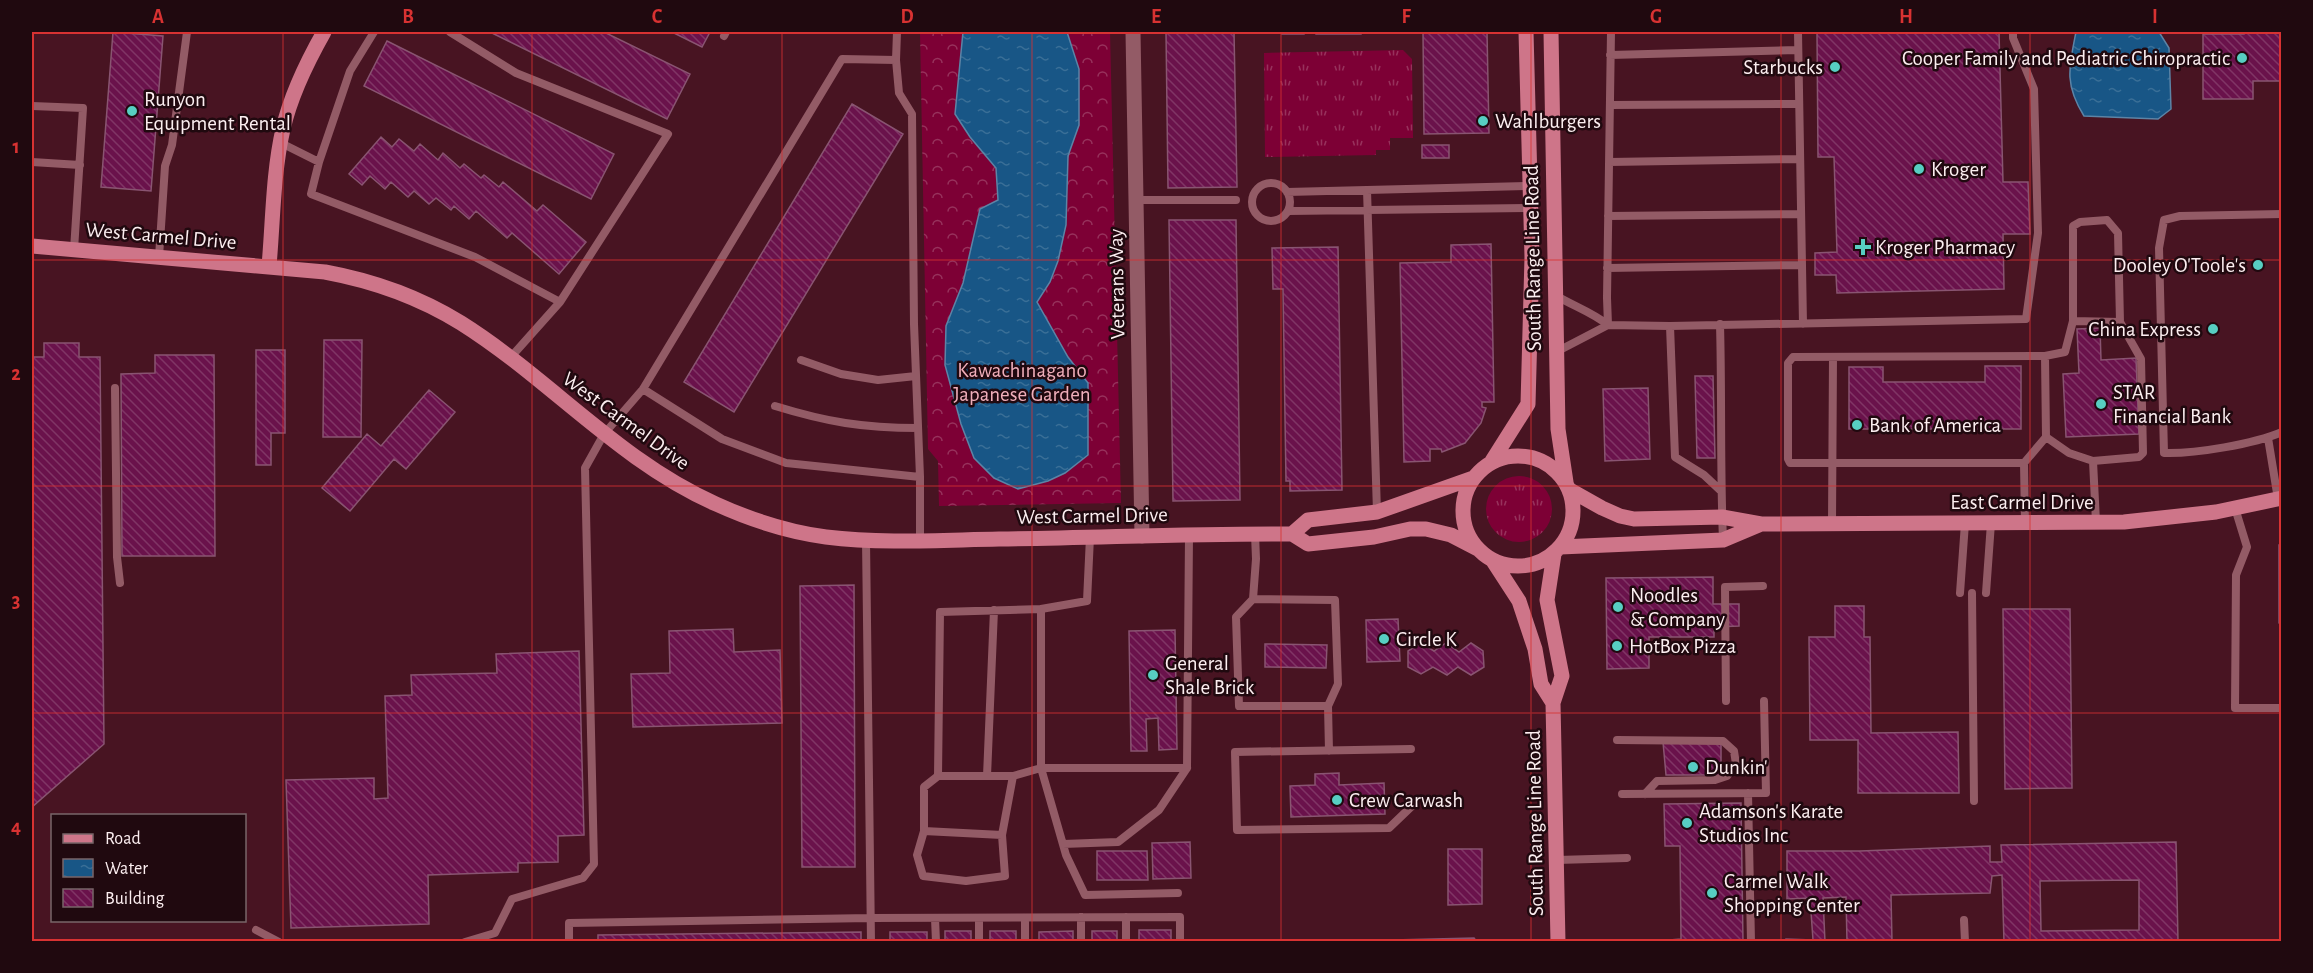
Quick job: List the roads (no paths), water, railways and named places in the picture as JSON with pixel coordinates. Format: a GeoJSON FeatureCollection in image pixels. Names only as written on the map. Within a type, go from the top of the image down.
{"type":"FeatureCollection","features":[{"type":"Feature","properties":{"kind":"street"},"geometry":{"type":"LineString","coordinates":[[269,266],[281,143],[292,98],[324,32]]}},
{"type":"Feature","properties":{"kind":"street","name":"Veterans Way"},"geometry":{"type":"LineString","coordinates":[[1133,32],[1142,536]]}},
{"type":"Feature","properties":{"kind":"street","name":"South Range Line Road"},"geometry":{"type":"LineString","coordinates":[[1492,461],[1528,404],[1532,257],[1526,32]]}},
{"type":"Feature","properties":{"kind":"street","name":"South Range Line Road"},"geometry":{"type":"LineString","coordinates":[[1551,32],[1558,429],[1568,486]]}},
{"type":"Feature","properties":{"kind":"street","name":"West Carmel Drive"},"geometry":{"type":"LineString","coordinates":[[32,246],[269,266],[351,277],[400,292],[460,322],[510,358],[628,454],[680,487],[718,505],[785,528],[825,536],[866,540],[1292,534],[1308,544],[1374,537],[1410,529],[1425,529],[1451,535],[1478,549]]}},
{"type":"Feature","properties":{"kind":"street"},"geometry":{"type":"LineString","coordinates":[[1525,455],[1541,460],[1555,469],[1568,486],[1574,505],[1569,535],[1557,550],[1540,562],[1524,566],[1508,566],[1493,561],[1478,549],[1467,533],[1462,515],[1464,495],[1473,478],[1492,461],[1508,456],[1525,455]]}},
{"type":"Feature","properties":{"kind":"street"},"geometry":{"type":"LineString","coordinates":[[1292,534],[1308,520],[1377,512],[1473,478]]}},
{"type":"Feature","properties":{"kind":"street","name":"East Carmel Drive"},"geometry":{"type":"LineString","coordinates":[[1568,486],[1602,508],[1634,519],[1722,517],[1761,524],[2124,522],[2216,512],[2280,498]]}},
{"type":"Feature","properties":{"kind":"street","name":"East Carmel Drive"},"geometry":{"type":"LineString","coordinates":[[1557,550],[1723,540],[1761,524]]}},
{"type":"Feature","properties":{"kind":"street","name":"South Range Line Road"},"geometry":{"type":"LineString","coordinates":[[1557,550],[1547,600],[1562,676],[1554,703],[1558,942]]}},
{"type":"Feature","properties":{"kind":"street","name":"South Range Line Road"},"geometry":{"type":"LineString","coordinates":[[1493,561],[1519,601],[1535,649],[1541,684],[1554,703]]}},
{"type":"Feature","properties":{"kind":"lane"},"geometry":{"type":"LineString","coordinates":[[159,257],[165,166],[172,146],[187,32]]}},
{"type":"Feature","properties":{"kind":"lane"},"geometry":{"type":"LineString","coordinates":[[374,32],[350,71],[319,162],[311,194],[475,257],[560,302]]}},
{"type":"Feature","properties":{"kind":"lane"},"geometry":{"type":"LineString","coordinates":[[450,32],[516,73],[668,134],[560,302],[510,358]]}},
{"type":"Feature","properties":{"kind":"lane"},"geometry":{"type":"LineString","coordinates":[[897,32],[896,60],[899,93],[912,114],[920,540]]}},
{"type":"Feature","properties":{"kind":"lane"},"geometry":{"type":"LineString","coordinates":[[1608,325],[1611,32]]}},
{"type":"Feature","properties":{"kind":"lane"},"geometry":{"type":"LineString","coordinates":[[1798,32],[1803,324]]}},
{"type":"Feature","properties":{"kind":"lane"},"geometry":{"type":"LineString","coordinates":[[1556,352],[1608,325],[1670,326],[2026,319],[2038,233],[2034,89],[2013,38],[2013,32]]}},
{"type":"Feature","properties":{"kind":"lane"},"geometry":{"type":"LineString","coordinates":[[1611,55],[1798,50]]}},
{"type":"Feature","properties":{"kind":"lane"},"geometry":{"type":"LineString","coordinates":[[465,942],[495,933],[512,899],[583,878],[594,864],[585,468],[604,434],[643,389],[842,59],[896,60]]}},
{"type":"Feature","properties":{"kind":"lane"},"geometry":{"type":"LineString","coordinates":[[1610,105],[1799,104]]}},
{"type":"Feature","properties":{"kind":"lane"},"geometry":{"type":"LineString","coordinates":[[32,106],[83,108],[74,250]]}},
{"type":"Feature","properties":{"kind":"lane"},"geometry":{"type":"LineString","coordinates":[[281,143],[319,162]]}},
{"type":"Feature","properties":{"kind":"lane"},"geometry":{"type":"LineString","coordinates":[[1609,162],[1800,159]]}},
{"type":"Feature","properties":{"kind":"lane"},"geometry":{"type":"LineString","coordinates":[[32,162],[80,165]]}},
{"type":"Feature","properties":{"kind":"lane"},"geometry":{"type":"LineString","coordinates":[[1275,183],[1281,185],[1287,192],[1290,202],[1288,211],[1281,219],[1269,221],[1257,216],[1251,205],[1254,193],[1263,185],[1275,183]]}},
{"type":"Feature","properties":{"kind":"lane"},"geometry":{"type":"LineString","coordinates":[[1287,192],[1530,186]]}},
{"type":"Feature","properties":{"kind":"lane"},"geometry":{"type":"LineString","coordinates":[[1367,190],[1377,512]]}},
{"type":"Feature","properties":{"kind":"lane"},"geometry":{"type":"LineString","coordinates":[[1136,200],[1236,200]]}},
{"type":"Feature","properties":{"kind":"lane"},"geometry":{"type":"LineString","coordinates":[[1288,211],[1531,208]]}},
{"type":"Feature","properties":{"kind":"lane"},"geometry":{"type":"LineString","coordinates":[[1608,216],[1801,214]]}},
{"type":"Feature","properties":{"kind":"lane"},"geometry":{"type":"LineString","coordinates":[[2282,214],[2180,216],[2164,220],[2159,248],[2164,453],[2185,454],[2268,438],[2282,432]]}},
{"type":"Feature","properties":{"kind":"lane"},"geometry":{"type":"LineString","coordinates":[[2024,463],[1790,463],[1788,459],[1789,360],[1793,357],[2044,356],[2065,352],[2073,321],[2073,226],[2080,222],[2107,220],[2118,233],[2120,322],[2141,359],[2143,453],[2139,457],[2092,461],[2069,453],[2046,437]]}},
{"type":"Feature","properties":{"kind":"lane"},"geometry":{"type":"LineString","coordinates":[[1607,268],[1802,265]]}},
{"type":"Feature","properties":{"kind":"lane"},"geometry":{"type":"LineString","coordinates":[[1554,294],[1573,306],[1597,316],[1608,325]]}},
{"type":"Feature","properties":{"kind":"lane"},"geometry":{"type":"LineString","coordinates":[[2073,321],[2120,322]]}},
{"type":"Feature","properties":{"kind":"lane"},"geometry":{"type":"LineString","coordinates":[[1720,324],[1722,423],[1720,490],[1723,540]]}},
{"type":"Feature","properties":{"kind":"lane"},"geometry":{"type":"LineString","coordinates":[[1670,326],[1675,457],[1704,475],[1720,490]]}},
{"type":"Feature","properties":{"kind":"lane"},"geometry":{"type":"LineString","coordinates":[[2025,523],[2024,463],[2046,437],[2044,356]]}},
{"type":"Feature","properties":{"kind":"lane"},"geometry":{"type":"LineString","coordinates":[[1832,523],[1833,357]]}},
{"type":"Feature","properties":{"kind":"lane"},"geometry":{"type":"LineString","coordinates":[[801,360],[841,374],[878,380],[916,376]]}},
{"type":"Feature","properties":{"kind":"lane"},"geometry":{"type":"LineString","coordinates":[[115,388],[117,557],[120,583]]}},
{"type":"Feature","properties":{"kind":"lane"},"geometry":{"type":"LineString","coordinates":[[643,389],[722,439],[786,463],[920,477]]}},
{"type":"Feature","properties":{"kind":"lane"},"geometry":{"type":"LineString","coordinates":[[775,406],[820,420],[850,426],[918,428]]}},
{"type":"Feature","properties":{"kind":"lane"},"geometry":{"type":"LineString","coordinates":[[2268,438],[2280,498]]}},
{"type":"Feature","properties":{"kind":"lane"},"geometry":{"type":"LineString","coordinates":[[2092,461],[2096,523]]}},
{"type":"Feature","properties":{"kind":"lane"},"geometry":{"type":"LineString","coordinates":[[2235,508],[2247,547],[2236,575],[2235,708],[2282,708]]}},
{"type":"Feature","properties":{"kind":"lane"},"geometry":{"type":"LineString","coordinates":[[1960,593],[1965,523]]}},
{"type":"Feature","properties":{"kind":"lane"},"geometry":{"type":"LineString","coordinates":[[1986,593],[1991,523]]}},
{"type":"Feature","properties":{"kind":"lane"},"geometry":{"type":"LineString","coordinates":[[1255,534],[1253,599],[1236,617],[1239,706],[1328,706]]}},
{"type":"Feature","properties":{"kind":"lane"},"geometry":{"type":"LineString","coordinates":[[1063,844],[1118,842],[1159,810],[1187,768],[1189,536]]}},
{"type":"Feature","properties":{"kind":"lane"},"geometry":{"type":"LineString","coordinates":[[938,776],[940,612],[1041,609],[1087,601],[1090,537]]}},
{"type":"Feature","properties":{"kind":"lane"},"geometry":{"type":"LineString","coordinates":[[866,540],[871,942]]}},
{"type":"Feature","properties":{"kind":"lane"},"geometry":{"type":"LineString","coordinates":[[1726,701],[1725,586],[1763,586]]}},
{"type":"Feature","properties":{"kind":"lane"},"geometry":{"type":"LineString","coordinates":[[1972,593],[1974,801]]}},
{"type":"Feature","properties":{"kind":"lane"},"geometry":{"type":"LineString","coordinates":[[1253,599],[1335,600],[1338,684],[1328,706],[1329,751]]}},
{"type":"Feature","properties":{"kind":"lane"},"geometry":{"type":"LineString","coordinates":[[1041,609],[1041,768],[1063,844],[1085,895],[1178,893]]}},
{"type":"Feature","properties":{"kind":"lane"},"geometry":{"type":"LineString","coordinates":[[987,776],[994,610]]}},
{"type":"Feature","properties":{"kind":"lane"},"geometry":{"type":"LineString","coordinates":[[1622,794],[1766,793],[1764,701]]}},
{"type":"Feature","properties":{"kind":"lane"},"geometry":{"type":"LineString","coordinates":[[1617,740],[1723,741],[1734,751],[1736,764],[1727,776],[1715,780],[1657,781],[1645,794]]}},
{"type":"Feature","properties":{"kind":"lane"},"geometry":{"type":"LineString","coordinates":[[1411,749],[1235,752],[1237,830],[1389,828],[1413,805]]}},
{"type":"Feature","properties":{"kind":"lane"},"geometry":{"type":"LineString","coordinates":[[1013,776],[1002,835],[1005,876],[966,881],[923,876],[917,855],[924,831],[924,787],[938,776],[1013,776],[1041,768],[1187,768]]}},
{"type":"Feature","properties":{"kind":"lane"},"geometry":{"type":"LineString","coordinates":[[1748,793],[1751,942]]}},
{"type":"Feature","properties":{"kind":"lane"},"geometry":{"type":"LineString","coordinates":[[924,831],[1002,835]]}},
{"type":"Feature","properties":{"kind":"lane"},"geometry":{"type":"LineString","coordinates":[[1557,860],[1627,858]]}},
{"type":"Feature","properties":{"kind":"lane"},"geometry":{"type":"LineString","coordinates":[[569,942],[569,922],[1081,917],[1180,917],[1180,942]]}},
{"type":"Feature","properties":{"kind":"lane"},"geometry":{"type":"LineString","coordinates":[[1081,917],[1081,942]]}},
{"type":"Feature","properties":{"kind":"lane"},"geometry":{"type":"LineString","coordinates":[[1126,917],[1126,942]]}},
{"type":"Feature","properties":{"kind":"lane"},"geometry":{"type":"LineString","coordinates":[[935,918],[936,942]]}},
{"type":"Feature","properties":{"kind":"lane"},"geometry":{"type":"LineString","coordinates":[[979,918],[979,942]]}},
{"type":"Feature","properties":{"kind":"lane"},"geometry":{"type":"LineString","coordinates":[[1025,918],[1025,942]]}},
{"type":"Feature","properties":{"kind":"lane"},"geometry":{"type":"LineString","coordinates":[[1964,920],[1965,942]]}},
{"type":"Feature","properties":{"kind":"lane"},"geometry":{"type":"LineString","coordinates":[[256,930],[279,942]]}},
{"type":"Feature","properties":{"kind":"water"},"geometry":{"type":"Polygon","coordinates":[[[963,32],[1067,32],[1079,69],[1079,125],[1068,156],[1066,225],[1058,261],[1050,282],[1037,302],[1068,357],[1088,383],[1088,455],[1065,473],[1048,481],[1018,489],[994,478],[974,458],[961,424],[945,365],[946,326],[963,283],[980,209],[998,200],[996,168],[970,137],[955,114],[963,32]]]}},
{"type":"Feature","properties":{"kind":"water"},"geometry":{"type":"Polygon","coordinates":[[[2076,32],[2159,32],[2169,48],[2171,109],[2158,119],[2084,116],[2073,94],[2070,75],[2076,32]]]}},
{"type":"Feature","properties":{"kind":"place","name":"Cooper Family and Pediatric Chiropractic"},"geometry":{"type":"Point","coordinates":[2242,58]}},
{"type":"Feature","properties":{"kind":"place","name":"Starbucks"},"geometry":{"type":"Point","coordinates":[1835,67]}},
{"type":"Feature","properties":{"kind":"place","name":"Runyon Equipment Rental"},"geometry":{"type":"Point","coordinates":[132,111]}},
{"type":"Feature","properties":{"kind":"place","name":"Wahlburgers"},"geometry":{"type":"Point","coordinates":[1483,121]}},
{"type":"Feature","properties":{"kind":"place","name":"Kroger"},"geometry":{"type":"Point","coordinates":[1919,169]}},
{"type":"Feature","properties":{"kind":"place","name":"Kroger Pharmacy"},"geometry":{"type":"Point","coordinates":[1863,247]}},
{"type":"Feature","properties":{"kind":"place","name":"Dooley O'Toole's"},"geometry":{"type":"Point","coordinates":[2258,265]}},
{"type":"Feature","properties":{"kind":"place","name":"China Express"},"geometry":{"type":"Point","coordinates":[2213,329]}},
{"type":"Feature","properties":{"kind":"place","name":"STAR Financial Bank"},"geometry":{"type":"Point","coordinates":[2101,404]}},
{"type":"Feature","properties":{"kind":"place","name":"Bank of America"},"geometry":{"type":"Point","coordinates":[1857,425]}},
{"type":"Feature","properties":{"kind":"place","name":"Noodles & Company"},"geometry":{"type":"Point","coordinates":[1618,607]}},
{"type":"Feature","properties":{"kind":"place","name":"Circle K"},"geometry":{"type":"Point","coordinates":[1384,639]}},
{"type":"Feature","properties":{"kind":"place","name":"HotBox Pizza"},"geometry":{"type":"Point","coordinates":[1617,646]}},
{"type":"Feature","properties":{"kind":"place","name":"General Shale Brick"},"geometry":{"type":"Point","coordinates":[1153,675]}},
{"type":"Feature","properties":{"kind":"place","name":"Dunkin'"},"geometry":{"type":"Point","coordinates":[1693,767]}},
{"type":"Feature","properties":{"kind":"place","name":"Crew Carwash"},"geometry":{"type":"Point","coordinates":[1337,800]}},
{"type":"Feature","properties":{"kind":"place","name":"Adamson's Karate Studios Inc"},"geometry":{"type":"Point","coordinates":[1687,823]}},
{"type":"Feature","properties":{"kind":"place","name":"Carmel Walk Shopping Center"},"geometry":{"type":"Point","coordinates":[1712,893]}},
{"type":"Feature","properties":{"kind":"park label","name":"Kawachinagano Japanese Garden"},"geometry":{"type":"Point","coordinates":[1022,382]}}]}
